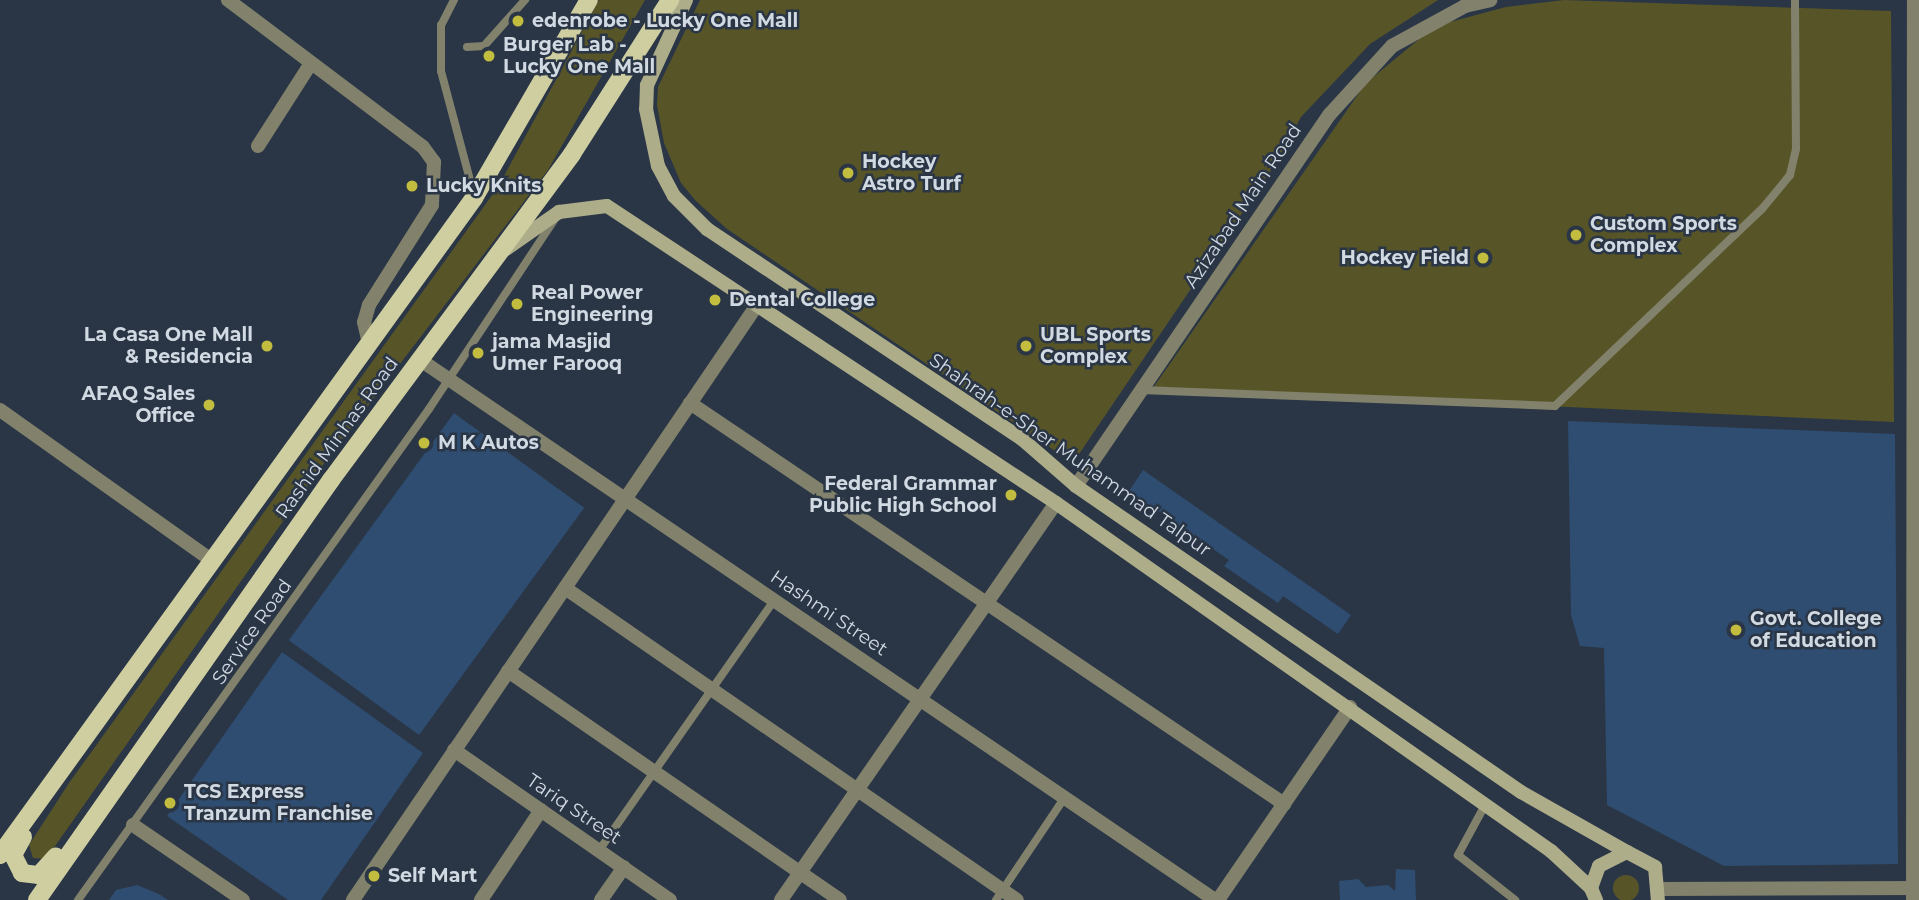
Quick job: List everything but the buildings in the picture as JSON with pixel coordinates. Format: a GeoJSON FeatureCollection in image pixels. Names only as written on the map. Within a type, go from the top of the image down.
{"type":"FeatureCollection","features":[{"type":"Feature","properties":{"kind":"main road","name":"Rashid Minhas Road"},"geometry":{"type":"LineString","coordinates":[[0,855],[474,198],[589,0]]}},
{"type":"Feature","properties":{"kind":"main road","name":"Rashid Minhas Road"},"geometry":{"type":"LineString","coordinates":[[37,900],[162,718],[419,359],[572,154],[670,0]]}},
{"type":"Feature","properties":{"kind":"main road","name":"Shahrah-e-Sher Muhammad Talpur"},"geometry":{"type":"LineString","coordinates":[[686,0],[647,85],[646,109],[658,166],[674,196],[707,229],[1022,439],[1076,486],[1521,792],[1655,867],[1659,895]]}},
{"type":"Feature","properties":{"kind":"main road"},"geometry":{"type":"LineString","coordinates":[[500,253],[559,212],[607,206],[1056,503],[1350,707],[1486,805],[1593,894],[1606,858],[1627,852]]}},
{"type":"Feature","properties":{"kind":"main road"},"geometry":{"type":"LineString","coordinates":[[124,683],[17,846],[15,865],[22,873],[39,875],[46,869],[162,718]]}},
{"type":"Feature","properties":{"kind":"street"},"geometry":{"type":"LineString","coordinates":[[228,0],[423,148],[438,176],[432,205],[369,305],[363,322],[369,343]]}},
{"type":"Feature","properties":{"kind":"street","name":"Azizabad Main Road"},"geometry":{"type":"LineString","coordinates":[[1076,486],[1330,114],[1392,46],[1456,5],[1490,0]]}},
{"type":"Feature","properties":{"kind":"street"},"geometry":{"type":"LineString","coordinates":[[1659,895],[1915,892],[1914,0]]}},
{"type":"Feature","properties":{"kind":"street"},"geometry":{"type":"LineString","coordinates":[[258,146],[311,63]]}},
{"type":"Feature","properties":{"kind":"street"},"geometry":{"type":"LineString","coordinates":[[353,900],[757,305]]}},
{"type":"Feature","properties":{"kind":"street","name":"Hashmi Street"},"geometry":{"type":"LineString","coordinates":[[419,359],[1216,900]]}},
{"type":"Feature","properties":{"kind":"street"},"geometry":{"type":"LineString","coordinates":[[690,403],[1284,804]]}},
{"type":"Feature","properties":{"kind":"street"},"geometry":{"type":"LineString","coordinates":[[0,410],[211,560]]}},
{"type":"Feature","properties":{"kind":"street"},"geometry":{"type":"LineString","coordinates":[[781,900],[1056,503]]}},
{"type":"Feature","properties":{"kind":"street"},"geometry":{"type":"LineString","coordinates":[[565,588],[857,790],[999,895],[1017,900]]}},
{"type":"Feature","properties":{"kind":"street"},"geometry":{"type":"LineString","coordinates":[[508,671],[841,900]]}},
{"type":"Feature","properties":{"kind":"street"},"geometry":{"type":"LineString","coordinates":[[1216,900],[1350,707]]}},
{"type":"Feature","properties":{"kind":"street","name":"Tariq Street"},"geometry":{"type":"LineString","coordinates":[[454,750],[670,900]]}},
{"type":"Feature","properties":{"kind":"street"},"geometry":{"type":"LineString","coordinates":[[481,900],[541,810]]}},
{"type":"Feature","properties":{"kind":"street"},"geometry":{"type":"LineString","coordinates":[[133,825],[243,900]]}},
{"type":"Feature","properties":{"kind":"street"},"geometry":{"type":"LineString","coordinates":[[601,900],[624,867]]}},
{"type":"Feature","properties":{"kind":"lane"},"geometry":{"type":"LineString","coordinates":[[454,0],[441,25],[441,71],[474,198]]}},
{"type":"Feature","properties":{"kind":"lane"},"geometry":{"type":"LineString","coordinates":[[467,47],[484,46],[525,0]]}},
{"type":"Feature","properties":{"kind":"lane"},"geometry":{"type":"LineString","coordinates":[[1142,390],[1556,406],[1762,209],[1790,176],[1796,149],[1795,0]]}},
{"type":"Feature","properties":{"kind":"lane","name":"Service Road"},"geometry":{"type":"LineString","coordinates":[[78,900],[448,380],[559,212]]}},
{"type":"Feature","properties":{"kind":"lane"},"geometry":{"type":"LineString","coordinates":[[600,849],[775,599]]}},
{"type":"Feature","properties":{"kind":"lane"},"geometry":{"type":"LineString","coordinates":[[999,895],[1065,797]]}},
{"type":"Feature","properties":{"kind":"lane"},"geometry":{"type":"LineString","coordinates":[[1486,805],[1458,855],[1515,900]]}},
{"type":"Feature","properties":{"kind":"shaded area"},"geometry":{"type":"Polygon","coordinates":[[[599,0],[645,0],[548,170],[319,470],[46,859],[33,858],[29,845],[69,783],[498,187],[599,0]]]}},
{"type":"Feature","properties":{"kind":"shaded area","name":"UBL Sports Complex"},"geometry":{"type":"Polygon","coordinates":[[[700,0],[1438,0],[1370,44],[1301,117],[1276,163],[1073,463],[727,229],[696,201],[681,183],[664,143],[657,105],[658,87],[700,0]]]}},
{"type":"Feature","properties":{"kind":"shaded area","name":"Custom Sports Complex"},"geometry":{"type":"Polygon","coordinates":[[[1564,0],[1891,11],[1894,422],[1153,388],[1366,83],[1435,26],[1506,7],[1564,0]]]}},
{"type":"Feature","properties":{"kind":"shaded area"},"geometry":{"type":"Polygon","coordinates":[[[1626,875],[1635,879],[1639,888],[1635,897],[1626,901],[1617,897],[1613,888],[1617,879],[1626,875]]]}},
{"type":"Feature","properties":{"kind":"place","name":"edenrobe - Lucky One Mall"},"geometry":{"type":"Point","coordinates":[518,21]}},
{"type":"Feature","properties":{"kind":"place","name":"Burger Lab - Lucky One Mall"},"geometry":{"type":"Point","coordinates":[489,56]}},
{"type":"Feature","properties":{"kind":"place","name":"Hockey Astro Turf"},"geometry":{"type":"Point","coordinates":[848,173]}},
{"type":"Feature","properties":{"kind":"place","name":"Lucky Knits"},"geometry":{"type":"Point","coordinates":[412,186]}},
{"type":"Feature","properties":{"kind":"place","name":"Custom Sports Complex"},"geometry":{"type":"Point","coordinates":[1576,235]}},
{"type":"Feature","properties":{"kind":"place","name":"Hockey Field"},"geometry":{"type":"Point","coordinates":[1483,258]}},
{"type":"Feature","properties":{"kind":"place","name":"Dental College"},"geometry":{"type":"Point","coordinates":[715,300]}},
{"type":"Feature","properties":{"kind":"place","name":"Real Power Engineering"},"geometry":{"type":"Point","coordinates":[517,304]}},
{"type":"Feature","properties":{"kind":"place","name":"La Casa One Mall & Residencia"},"geometry":{"type":"Point","coordinates":[267,346]}},
{"type":"Feature","properties":{"kind":"place","name":"UBL Sports Complex"},"geometry":{"type":"Point","coordinates":[1026,346]}},
{"type":"Feature","properties":{"kind":"place","name":"jama Masjid Umer Farooq"},"geometry":{"type":"Point","coordinates":[478,353]}},
{"type":"Feature","properties":{"kind":"place","name":"AFAQ Sales Office"},"geometry":{"type":"Point","coordinates":[209,405]}},
{"type":"Feature","properties":{"kind":"place","name":"M K Autos"},"geometry":{"type":"Point","coordinates":[424,443]}},
{"type":"Feature","properties":{"kind":"place","name":"Federal Grammar Public High School"},"geometry":{"type":"Point","coordinates":[1011,495]}},
{"type":"Feature","properties":{"kind":"place","name":"Govt. College of Education"},"geometry":{"type":"Point","coordinates":[1736,630]}},
{"type":"Feature","properties":{"kind":"place","name":"TCS Express Tranzum Franchise"},"geometry":{"type":"Point","coordinates":[170,803]}},
{"type":"Feature","properties":{"kind":"place","name":"Self Mart"},"geometry":{"type":"Point","coordinates":[374,876]}}]}
